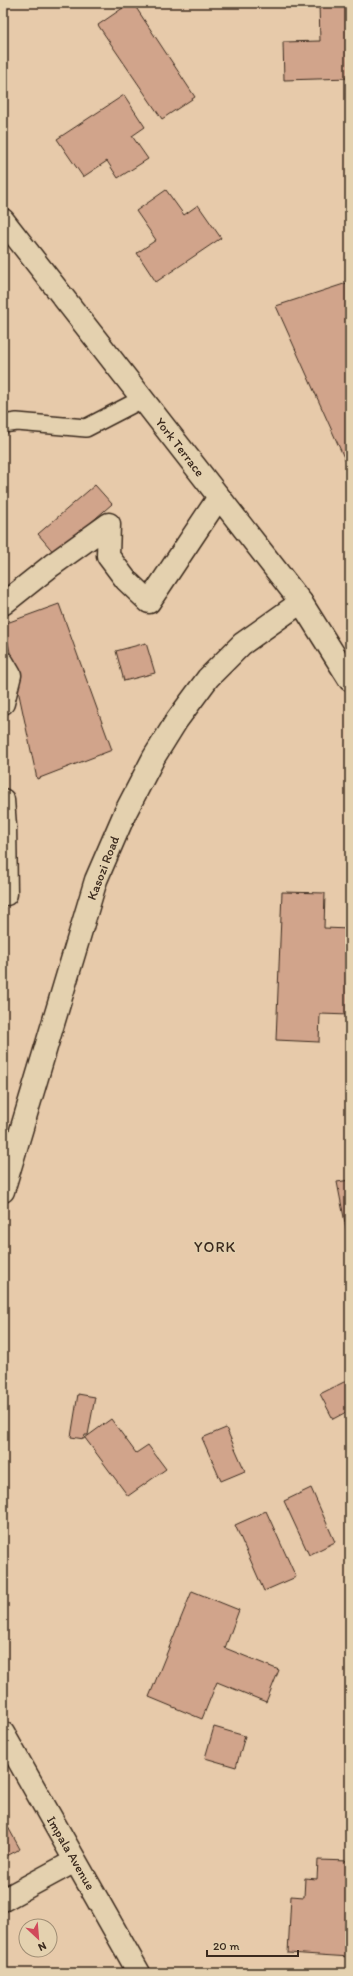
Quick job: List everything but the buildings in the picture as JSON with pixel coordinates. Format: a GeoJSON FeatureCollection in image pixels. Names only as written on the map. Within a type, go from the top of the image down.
{"type":"FeatureCollection","features":[{"type":"Feature","properties":{"kind":"street","name":"York Terrace"},"geometry":{"type":"LineString","coordinates":[[3,220],[301,602],[350,680]]}},
{"type":"Feature","properties":{"kind":"street"},"geometry":{"type":"LineString","coordinates":[[3,604],[52,565],[109,524],[108,556],[126,580],[149,602],[219,497]]}},
{"type":"Feature","properties":{"kind":"street","name":"Kasozi Road"},"geometry":{"type":"LineString","coordinates":[[3,1191],[96,880],[125,813],[154,757],[208,678],[242,644],[301,602]]}},
{"type":"Feature","properties":{"kind":"street"},"geometry":{"type":"LineString","coordinates":[[3,663],[10,675],[3,703]]}},
{"type":"Feature","properties":{"kind":"street"},"geometry":{"type":"LineString","coordinates":[[3,800],[6,894]]}},
{"type":"Feature","properties":{"kind":"street","name":"Impala Avenue"},"geometry":{"type":"LineString","coordinates":[[3,1733],[139,1973]]}},
{"type":"Feature","properties":{"kind":"street"},"geometry":{"type":"LineString","coordinates":[[3,1900],[75,1861]]}},
{"type":"Feature","properties":{"kind":"lane"},"geometry":{"type":"LineString","coordinates":[[3,424],[17,422],[86,428],[142,399]]}},
{"type":"Feature","properties":{"kind":"district","name":"YORK"},"geometry":{"type":"Point","coordinates":[215,1247]}}]}
